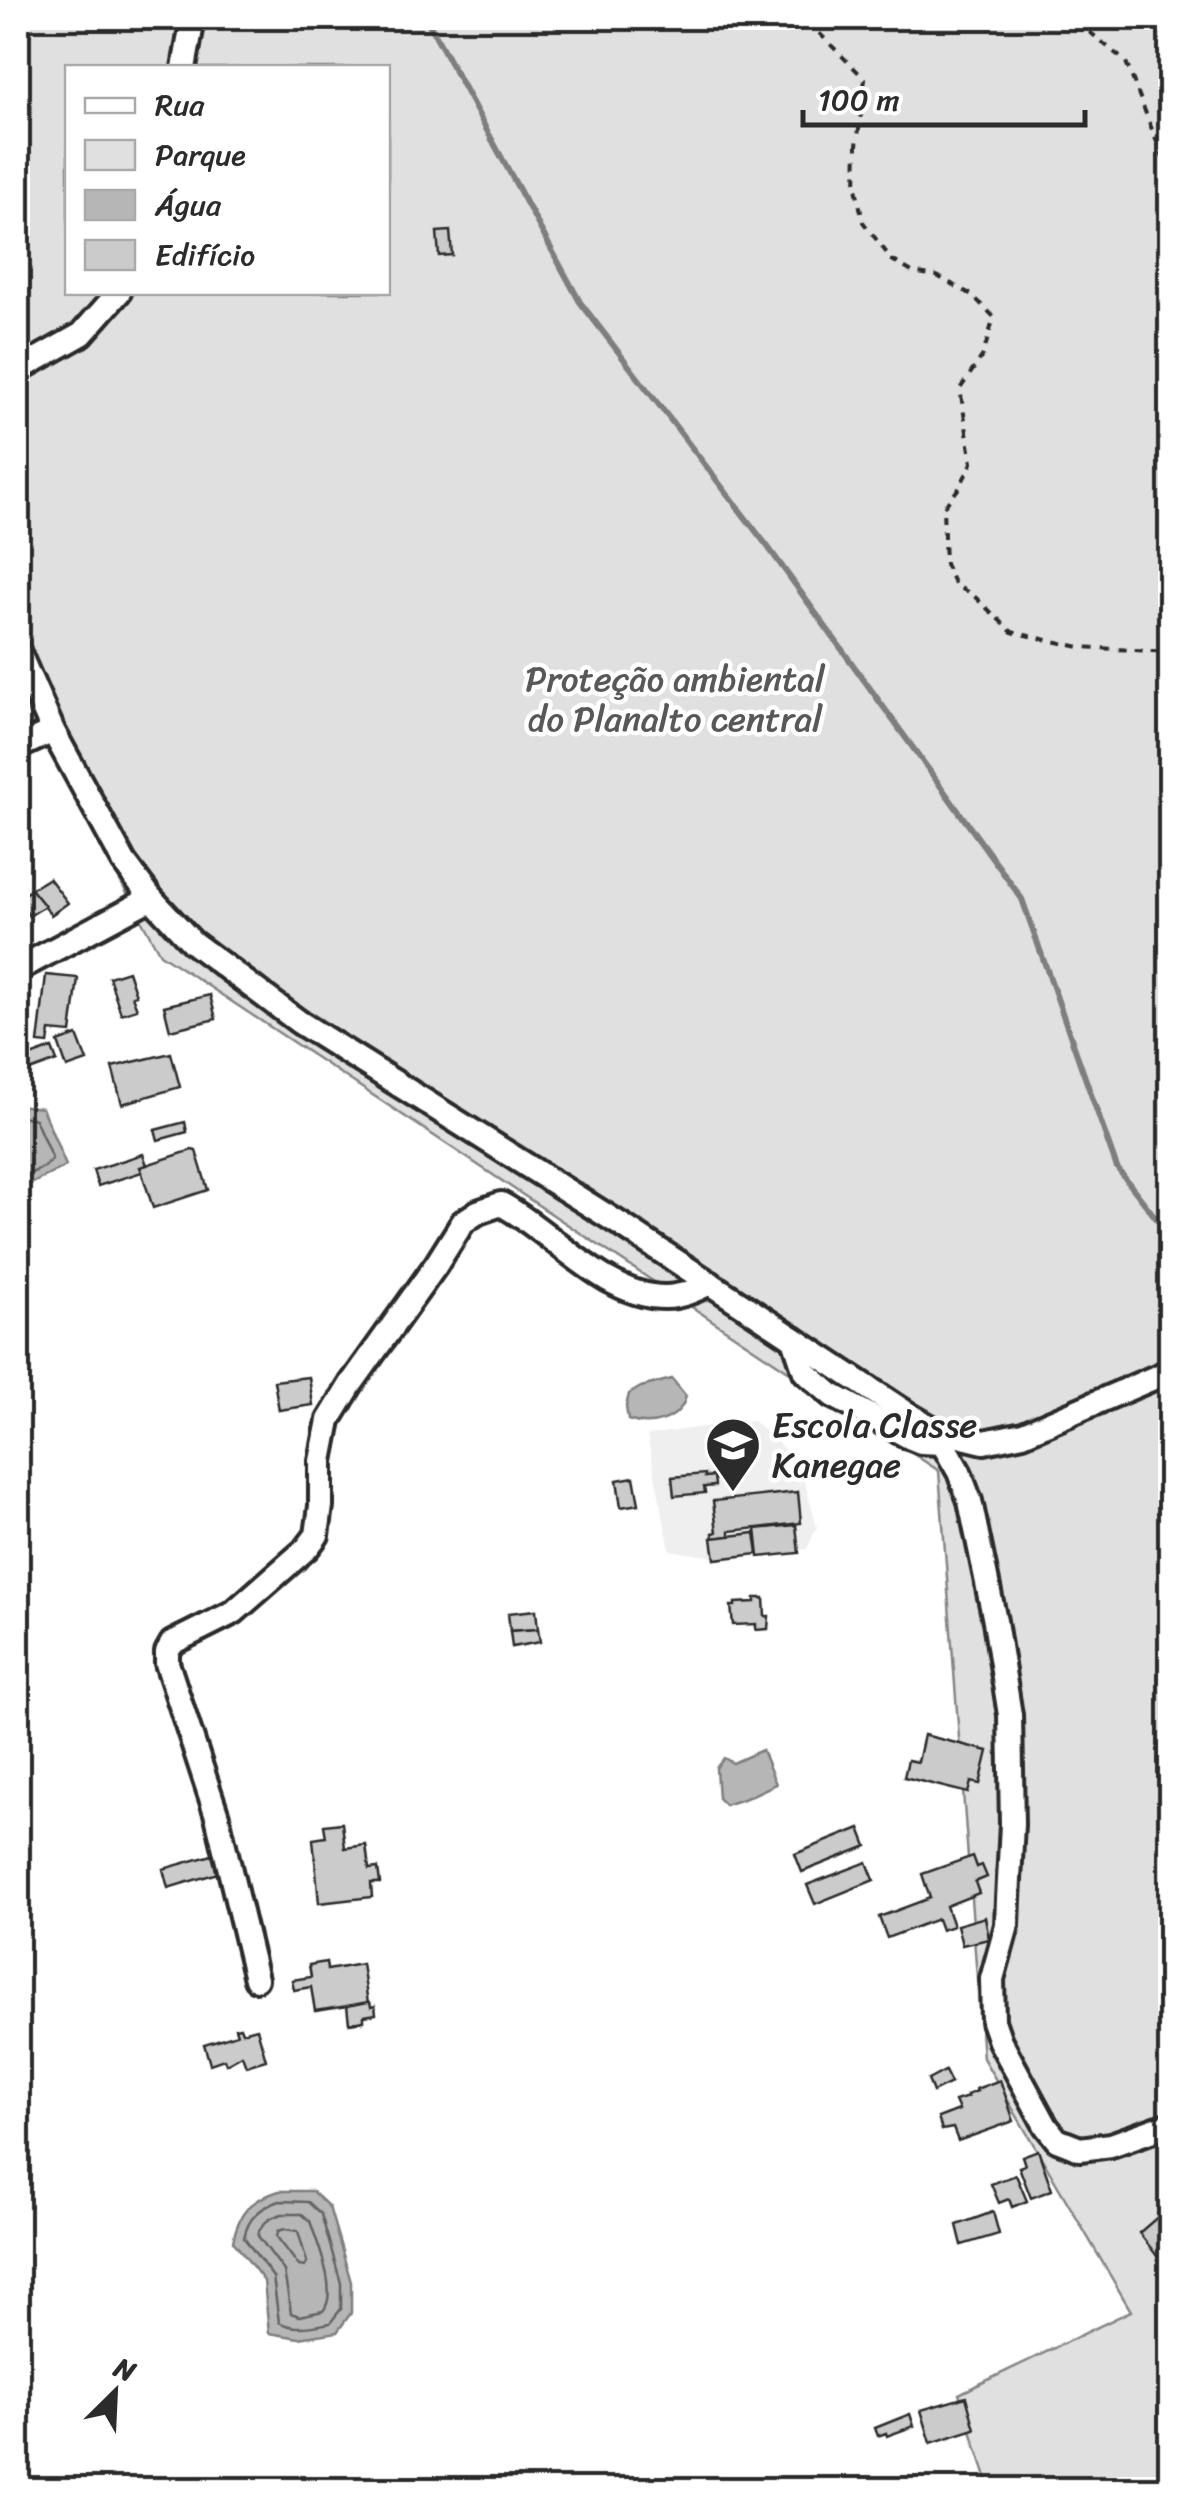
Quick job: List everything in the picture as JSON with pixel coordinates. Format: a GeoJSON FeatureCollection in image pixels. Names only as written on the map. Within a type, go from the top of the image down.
{"type":"FeatureCollection","features":[{"type":"Feature","properties":{"kind":"street"},"geometry":{"type":"LineString","coordinates":[[185,65],[193,18]]}},
{"type":"Feature","properties":{"kind":"street"},"geometry":{"type":"LineString","coordinates":[[18,370],[82,334],[117,295]]}},
{"type":"Feature","properties":{"kind":"street"},"geometry":{"type":"LineString","coordinates":[[18,651],[53,732],[124,862],[192,942],[299,1022],[794,1338],[938,1437],[959,1472],[970,1502],[1010,1716],[1012,1824],[1007,1924],[992,1979],[993,2021],[1000,2041],[1056,2140],[1080,2149],[1111,2145],[1170,2124]]}},
{"type":"Feature","properties":{"kind":"street"},"geometry":{"type":"LineString","coordinates":[[18,747],[53,732]]}},
{"type":"Feature","properties":{"kind":"street"},"geometry":{"type":"LineString","coordinates":[[18,969],[151,898]]}},
{"type":"Feature","properties":{"kind":"street"},"geometry":{"type":"LineString","coordinates":[[256,1978],[216,1816],[167,1663],[172,1643],[234,1612],[317,1535],[320,1461],[329,1420],[464,1222],[478,1212],[501,1204],[595,1270],[640,1294],[667,1298],[710,1284]]}},
{"type":"Feature","properties":{"kind":"street"},"geometry":{"type":"LineString","coordinates":[[938,1437],[984,1442],[1023,1434],[1170,1371]]}},
{"type":"Feature","properties":{"kind":"path"},"geometry":{"type":"LineString","coordinates":[[814,18],[818,32],[865,79],[856,188],[863,222],[892,260],[912,272],[949,282],[994,316],[983,355],[960,389],[972,463],[943,508],[944,564],[954,585],[973,595],[1012,632],[1080,647],[1170,652]]}},
{"type":"Feature","properties":{"kind":"path"},"geometry":{"type":"LineString","coordinates":[[1044,18],[1091,33],[1126,62],[1170,176]]}},
{"type":"Feature","properties":{"kind":"shaded area","name":"Escola Classe Kanegae"},"geometry":{"type":"Polygon","coordinates":[[[752,1420],[799,1462],[817,1527],[807,1549],[713,1557],[670,1550],[647,1435],[752,1420]]]}},
{"type":"Feature","properties":{"kind":"green space","name":"Proteção ambiental do Planalto central"},"geometry":{"type":"Polygon","coordinates":[[[18,18],[1170,18],[1170,2489],[990,2489],[959,2394],[1131,2311],[983,2058],[939,1471],[160,954],[18,694],[18,18]]]}},
{"type":"Feature","properties":{"kind":"water"},"geometry":{"type":"Polygon","coordinates":[[[18,1105],[42,1108],[66,1166],[27,1186],[18,1184],[18,1105]]]}},
{"type":"Feature","properties":{"kind":"water"},"geometry":{"type":"Polygon","coordinates":[[[672,1379],[686,1396],[678,1411],[654,1423],[628,1420],[629,1394],[672,1379]]]}},
{"type":"Feature","properties":{"kind":"water"},"geometry":{"type":"Polygon","coordinates":[[[762,1750],[776,1784],[725,1805],[718,1798],[716,1768],[724,1758],[733,1763],[762,1750]]]}},
{"type":"Feature","properties":{"kind":"water"},"geometry":{"type":"Polygon","coordinates":[[[279,2191],[312,2191],[329,2207],[351,2282],[351,2313],[337,2332],[299,2338],[269,2333],[264,2281],[233,2241],[248,2208],[279,2191]]]}},
{"type":"Feature","properties":{"kind":"building"},"geometry":{"type":"Polygon","coordinates":[[[450,231],[452,255],[439,256],[437,232],[450,231]]]}},
{"type":"Feature","properties":{"kind":"building"},"geometry":{"type":"Polygon","coordinates":[[[49,878],[68,903],[51,915],[31,889],[49,878]]]}},
{"type":"Feature","properties":{"kind":"building"},"geometry":{"type":"Polygon","coordinates":[[[21,886],[26,893],[31,889],[45,906],[29,916],[18,901],[21,886]]]}},
{"type":"Feature","properties":{"kind":"building"},"geometry":{"type":"Polygon","coordinates":[[[128,971],[137,1009],[121,1014],[109,977],[128,971]]]}},
{"type":"Feature","properties":{"kind":"building"},"geometry":{"type":"Polygon","coordinates":[[[46,975],[78,978],[71,1033],[50,1031],[48,1044],[38,1043],[46,975]]]}},
{"type":"Feature","properties":{"kind":"building"},"geometry":{"type":"Polygon","coordinates":[[[210,995],[216,1019],[170,1030],[164,1006],[210,995]]]}},
{"type":"Feature","properties":{"kind":"building"},"geometry":{"type":"Polygon","coordinates":[[[77,1035],[87,1061],[67,1068],[58,1042],[77,1035]]]}},
{"type":"Feature","properties":{"kind":"building"},"geometry":{"type":"Polygon","coordinates":[[[52,1048],[57,1061],[30,1071],[25,1058],[52,1048]]]}},
{"type":"Feature","properties":{"kind":"building"},"geometry":{"type":"Polygon","coordinates":[[[171,1053],[180,1087],[122,1104],[112,1067],[171,1053]]]}},
{"type":"Feature","properties":{"kind":"building"},"geometry":{"type":"Polygon","coordinates":[[[185,1122],[187,1132],[158,1140],[155,1130],[185,1122]]]}},
{"type":"Feature","properties":{"kind":"building"},"geometry":{"type":"Polygon","coordinates":[[[196,1151],[208,1190],[153,1208],[140,1167],[196,1151]]]}},
{"type":"Feature","properties":{"kind":"building"},"geometry":{"type":"Polygon","coordinates":[[[143,1154],[147,1165],[140,1167],[142,1172],[98,1186],[93,1170],[143,1154]]]}},
{"type":"Feature","properties":{"kind":"building"},"geometry":{"type":"Polygon","coordinates":[[[309,1377],[313,1405],[279,1410],[274,1381],[309,1377]]]}},
{"type":"Feature","properties":{"kind":"building"},"geometry":{"type":"Polygon","coordinates":[[[714,1476],[715,1486],[704,1487],[705,1493],[674,1496],[672,1477],[714,1476]]]}},
{"type":"Feature","properties":{"kind":"building"},"geometry":{"type":"Polygon","coordinates":[[[634,1477],[639,1504],[621,1507],[617,1480],[634,1477]]]}},
{"type":"Feature","properties":{"kind":"building"},"geometry":{"type":"Polygon","coordinates":[[[798,1492],[801,1523],[730,1531],[730,1536],[714,1538],[713,1533],[717,1532],[713,1501],[798,1492]]]}},
{"type":"Feature","properties":{"kind":"building"},"geometry":{"type":"Polygon","coordinates":[[[796,1525],[799,1553],[759,1557],[756,1529],[796,1525]]]}},
{"type":"Feature","properties":{"kind":"building"},"geometry":{"type":"Polygon","coordinates":[[[755,1533],[758,1554],[715,1559],[712,1538],[755,1533]]]}},
{"type":"Feature","properties":{"kind":"building"},"geometry":{"type":"Polygon","coordinates":[[[755,1598],[764,1598],[768,1629],[756,1630],[756,1624],[733,1625],[731,1606],[755,1602],[755,1598]]]}},
{"type":"Feature","properties":{"kind":"building"},"geometry":{"type":"Polygon","coordinates":[[[536,1610],[538,1629],[510,1631],[508,1613],[536,1610]]]}},
{"type":"Feature","properties":{"kind":"building"},"geometry":{"type":"Polygon","coordinates":[[[538,1629],[540,1642],[512,1647],[510,1631],[538,1629]]]}},
{"type":"Feature","properties":{"kind":"building"},"geometry":{"type":"Polygon","coordinates":[[[924,1735],[988,1751],[980,1784],[971,1782],[968,1793],[904,1777],[908,1760],[918,1762],[924,1735]]]}},
{"type":"Feature","properties":{"kind":"building"},"geometry":{"type":"Polygon","coordinates":[[[342,1823],[345,1848],[366,1845],[369,1869],[378,1868],[380,1883],[371,1883],[372,1897],[319,1903],[313,1839],[326,1837],[324,1825],[342,1823]]]}},
{"type":"Feature","properties":{"kind":"building"},"geometry":{"type":"Polygon","coordinates":[[[860,1828],[867,1846],[802,1872],[795,1854],[860,1828]]]}},
{"type":"Feature","properties":{"kind":"building"},"geometry":{"type":"Polygon","coordinates":[[[212,1855],[218,1873],[168,1888],[163,1869],[212,1855]]]}},
{"type":"Feature","properties":{"kind":"building"},"geometry":{"type":"Polygon","coordinates":[[[973,1856],[987,1877],[975,1882],[979,1893],[946,1906],[953,1926],[941,1930],[937,1919],[887,1938],[879,1917],[930,1898],[922,1874],[973,1856]]]}},
{"type":"Feature","properties":{"kind":"building"},"geometry":{"type":"Polygon","coordinates":[[[867,1862],[874,1880],[815,1904],[807,1885],[867,1862]]]}},
{"type":"Feature","properties":{"kind":"building"},"geometry":{"type":"Polygon","coordinates":[[[985,1917],[989,1939],[962,1945],[957,1925],[985,1917]]]}},
{"type":"Feature","properties":{"kind":"building"},"geometry":{"type":"Polygon","coordinates":[[[326,1962],[327,1970],[362,1964],[368,2003],[315,2011],[311,1987],[294,1990],[292,1980],[311,1977],[309,1965],[326,1962]]]}},
{"type":"Feature","properties":{"kind":"building"},"geometry":{"type":"Polygon","coordinates":[[[370,2002],[376,2014],[349,2023],[347,2006],[370,2002]]]}},
{"type":"Feature","properties":{"kind":"building"},"geometry":{"type":"Polygon","coordinates":[[[240,2027],[242,2032],[257,2028],[266,2060],[246,2066],[242,2055],[226,2064],[224,2059],[210,2064],[204,2044],[237,2034],[235,2028],[240,2027]]]}},
{"type":"Feature","properties":{"kind":"building"},"geometry":{"type":"Polygon","coordinates":[[[945,2071],[951,2083],[933,2092],[928,2080],[945,2071]]]}},
{"type":"Feature","properties":{"kind":"building"},"geometry":{"type":"Polygon","coordinates":[[[1000,2080],[1014,2121],[958,2141],[953,2128],[942,2130],[938,2118],[959,2110],[955,2101],[1000,2080]]]}},
{"type":"Feature","properties":{"kind":"building"},"geometry":{"type":"Polygon","coordinates":[[[1038,2150],[1052,2190],[1031,2198],[1019,2167],[1025,2165],[1022,2156],[1038,2150]]]}},
{"type":"Feature","properties":{"kind":"building"},"geometry":{"type":"Polygon","coordinates":[[[1016,2175],[1027,2201],[1012,2207],[1009,2199],[999,2203],[991,2184],[1016,2175]]]}},
{"type":"Feature","properties":{"kind":"building"},"geometry":{"type":"Polygon","coordinates":[[[1170,2203],[1170,2253],[1161,2261],[1139,2233],[1170,2203]]]}},
{"type":"Feature","properties":{"kind":"building"},"geometry":{"type":"Polygon","coordinates":[[[993,2212],[999,2234],[962,2245],[957,2225],[993,2212]]]}},
{"type":"Feature","properties":{"kind":"building"},"geometry":{"type":"Polygon","coordinates":[[[966,2397],[975,2429],[931,2443],[921,2410],[966,2397]]]}},
{"type":"Feature","properties":{"kind":"building"},"geometry":{"type":"Polygon","coordinates":[[[910,2414],[914,2426],[878,2436],[875,2428],[910,2414]]]}},
{"type":"Feature","properties":{"kind":"waterway"},"geometry":{"type":"LineString","coordinates":[[426,18],[580,302],[768,547],[1022,899],[1117,1168],[1170,1236]]}},
{"type":"Feature","properties":{"kind":"waterway"},"geometry":{"type":"LineString","coordinates":[[18,2416],[30,2490]]}},
{"type":"Feature","properties":{"kind":"place","name":"Escola Classe Kanegae"},"geometry":{"type":"Point","coordinates":[733,1494]}}]}
